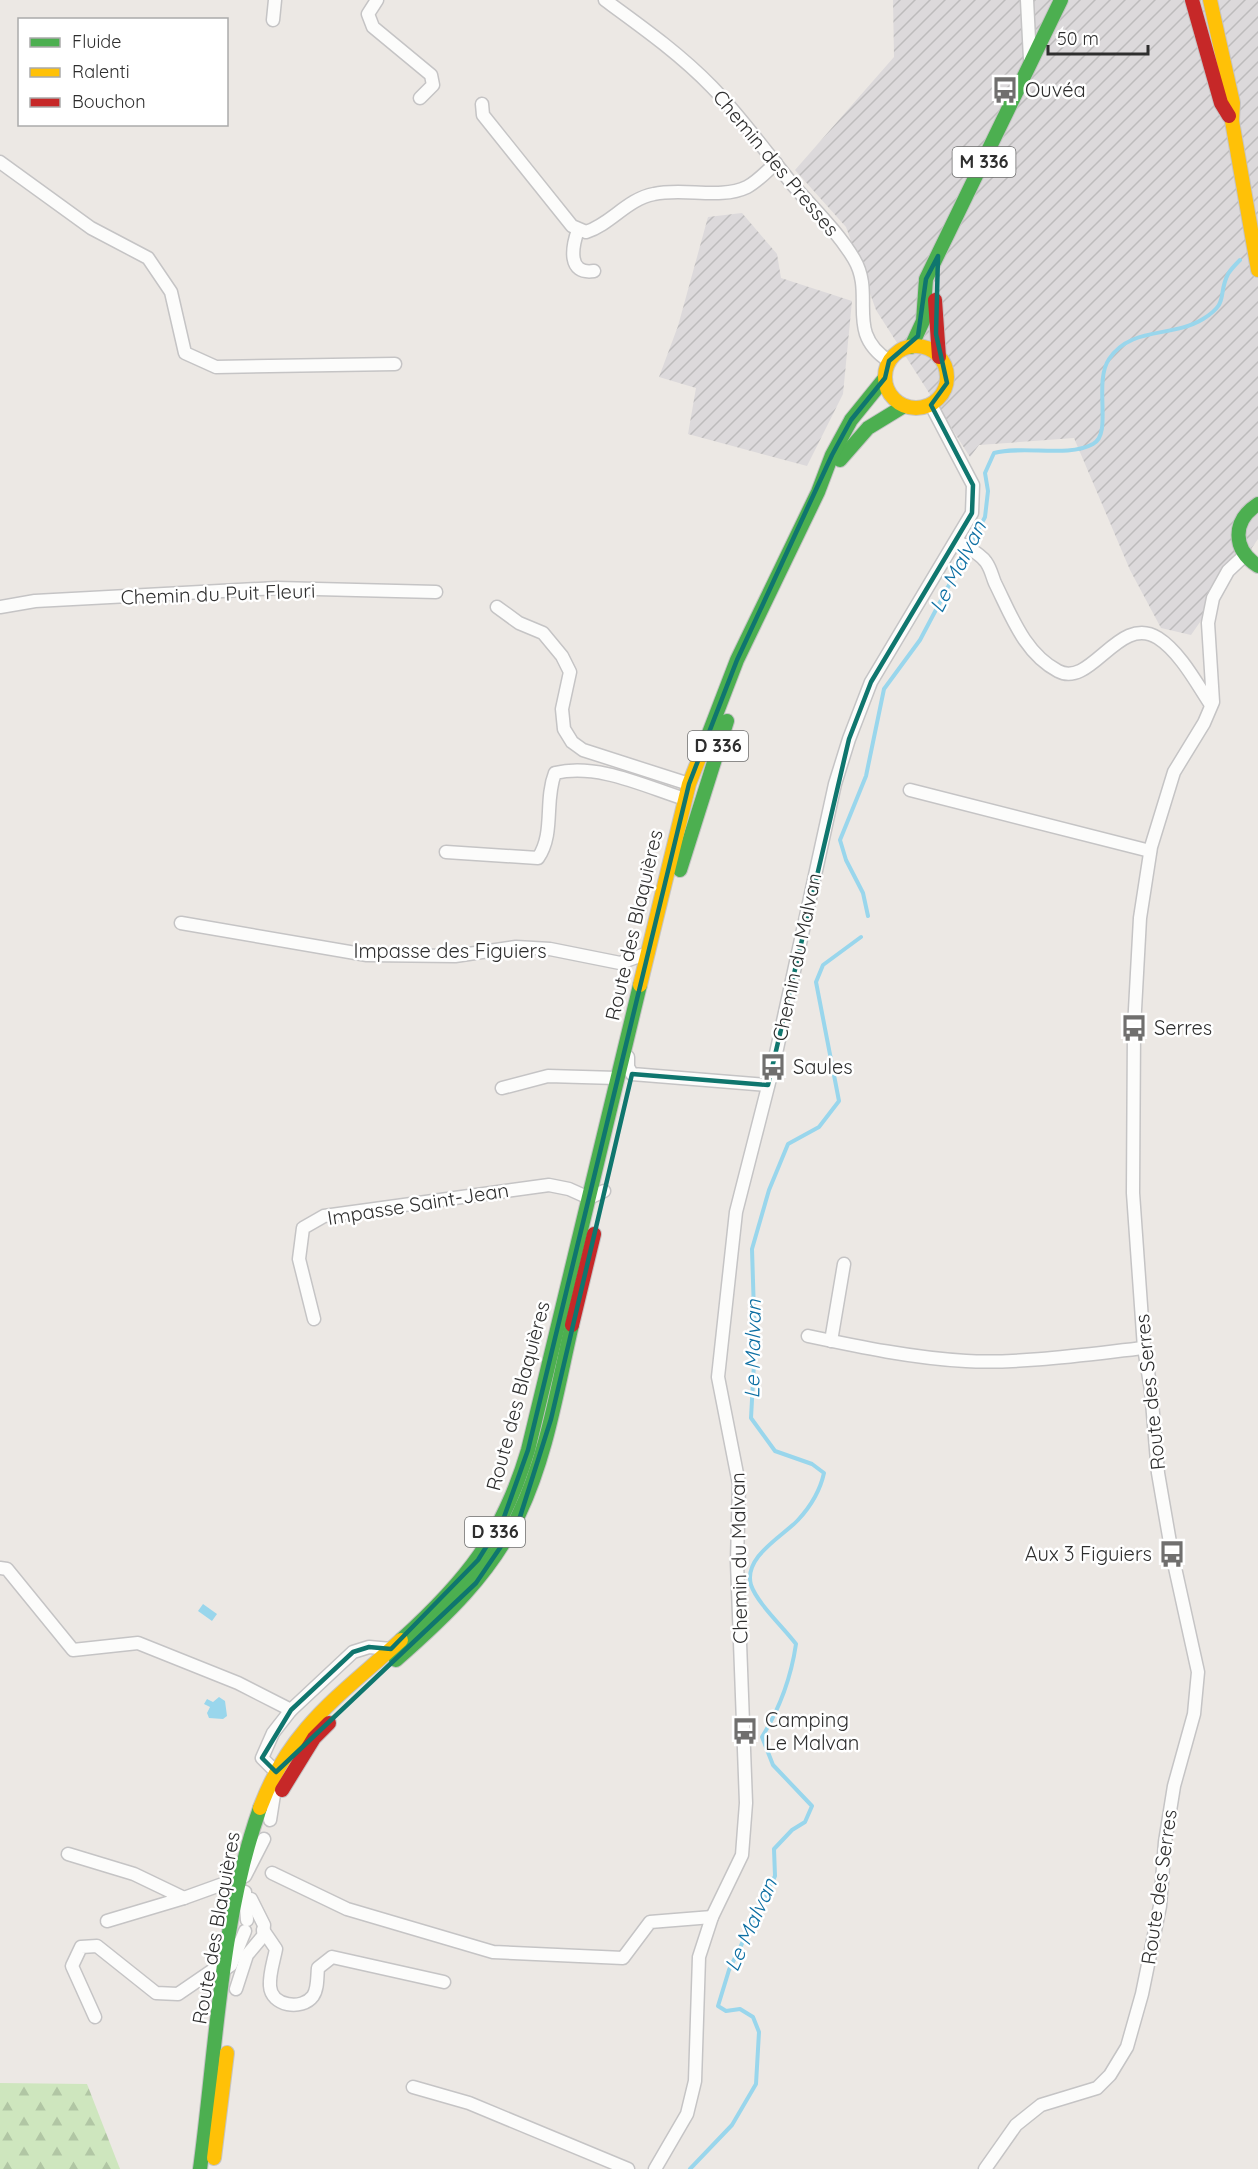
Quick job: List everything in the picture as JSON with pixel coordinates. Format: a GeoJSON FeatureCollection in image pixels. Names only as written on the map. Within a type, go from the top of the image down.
{"type":"FeatureCollection","features":[{"type":"Feature","properties":{"kind":"main road","name":"M 336"},"geometry":{"type":"LineString","coordinates":[[1047,26],[1053,0]]}},
{"type":"Feature","properties":{"kind":"main road","name":"M 336"},"geometry":{"type":"LineString","coordinates":[[911,347],[923,321],[926,279],[1061,0]]}},
{"type":"Feature","properties":{"kind":"main road"},"geometry":{"type":"LineString","coordinates":[[1192,0],[1221,103],[1232,121]]}},
{"type":"Feature","properties":{"kind":"main road"},"geometry":{"type":"LineString","coordinates":[[1210,0],[1224,54],[1233,103],[1232,121],[1258,270]]}},
{"type":"Feature","properties":{"kind":"main road","name":"M 336"},"geometry":{"type":"LineString","coordinates":[[938,256],[934,309],[939,357]]}},
{"type":"Feature","properties":{"kind":"main road"},"geometry":{"type":"LineString","coordinates":[[911,347],[923,347],[939,357],[947,373],[944,391],[931,405],[922,408],[904,406],[879,417],[868,425],[818,492],[832,455],[851,420],[885,378],[889,361],[901,350],[911,347]]}},
{"type":"Feature","properties":{"kind":"main road"},"geometry":{"type":"LineString","coordinates":[[885,378],[890,395],[904,406]]}},
{"type":"Feature","properties":{"kind":"main road","name":"Route des Blaquières"},"geometry":{"type":"LineString","coordinates":[[200,2169],[225,1969],[241,1879],[258,1815],[276,1772],[296,1739],[334,1699],[392,1649],[454,1588],[478,1560],[503,1520],[528,1450],[689,784],[737,660],[818,492]]}},
{"type":"Feature","properties":{"kind":"main road"},"geometry":{"type":"LineString","coordinates":[[1257,501],[1243,515],[1237,528],[1237,543],[1244,556],[1258,566]]}},
{"type":"Feature","properties":{"kind":"main road","name":"Route des Blaquières"},"geometry":{"type":"LineString","coordinates":[[213,2169],[226,2059],[250,1899],[264,1839],[285,1784],[314,1738],[358,1693],[428,1632],[476,1583],[519,1520],[532,1488],[551,1419],[632,1074],[698,807],[766,601]]}},
{"type":"Feature","properties":{"kind":"street"},"geometry":{"type":"LineString","coordinates":[[273,20],[275,0]]}},
{"type":"Feature","properties":{"kind":"street"},"geometry":{"type":"LineString","coordinates":[[377,0],[368,14],[374,27],[431,75],[433,85],[420,98]]}},
{"type":"Feature","properties":{"kind":"street","name":"Chemin des Presses"},"geometry":{"type":"LineString","coordinates":[[605,0],[698,73],[728,104],[841,240],[858,266],[862,286],[862,319],[866,337],[876,351],[889,361]]}},
{"type":"Feature","properties":{"kind":"street"},"geometry":{"type":"LineString","coordinates":[[1027,0],[1030,68]]}},
{"type":"Feature","properties":{"kind":"street"},"geometry":{"type":"LineString","coordinates":[[482,104],[483,115],[572,226],[586,232],[598,228],[629,203],[654,194],[689,190],[726,193],[747,187],[776,163]]}},
{"type":"Feature","properties":{"kind":"street"},"geometry":{"type":"LineString","coordinates":[[0,162],[91,228],[148,258],[171,292],[185,353],[216,367],[395,364]]}},
{"type":"Feature","properties":{"kind":"street"},"geometry":{"type":"LineString","coordinates":[[578,230],[573,243],[573,261],[578,269],[585,273],[594,271]]}},
{"type":"Feature","properties":{"kind":"street","name":"Chemin du Malvan"},"geometry":{"type":"LineString","coordinates":[[655,2169],[687,2114],[694,2081],[699,1957],[712,1917],[742,1855],[746,1803],[736,1562],[739,1485],[718,1377],[736,1212],[768,1085],[835,784],[849,739],[871,682],[972,513],[973,485],[931,405]]}},
{"type":"Feature","properties":{"kind":"street"},"geometry":{"type":"LineString","coordinates":[[957,541],[983,558],[1019,630],[1039,658],[1059,671],[1067,674],[1081,670],[1119,641],[1142,633],[1155,636],[1165,644],[1211,705]]}},
{"type":"Feature","properties":{"kind":"street","name":"Route des Serres"},"geometry":{"type":"LineString","coordinates":[[986,2169],[1016,2125],[1041,2105],[1097,2088],[1110,2074],[1127,2047],[1142,1994],[1160,1906],[1164,1842],[1174,1786],[1194,1714],[1198,1672],[1172,1554],[1158,1473],[1151,1390],[1144,1348],[1133,1193],[1134,1028],[1140,918],[1150,851],[1174,772],[1211,705],[1212,669],[1208,623],[1211,604],[1228,571],[1244,556]]}},
{"type":"Feature","properties":{"kind":"street","name":"Chemin du Puit Fleuri"},"geometry":{"type":"LineString","coordinates":[[0,607],[35,602],[277,588],[436,592]]}},
{"type":"Feature","properties":{"kind":"street"},"geometry":{"type":"LineString","coordinates":[[497,607],[519,624],[543,633],[562,656],[570,672],[562,709],[564,729],[572,742],[583,750],[689,784]]}},
{"type":"Feature","properties":{"kind":"street"},"geometry":{"type":"LineString","coordinates":[[1194,680],[1204,680],[1212,669]]}},
{"type":"Feature","properties":{"kind":"street"},"geometry":{"type":"LineString","coordinates":[[446,852],[538,858],[547,845],[551,784],[555,773],[571,770],[598,772],[685,799]]}},
{"type":"Feature","properties":{"kind":"street"},"geometry":{"type":"LineString","coordinates":[[910,790],[1150,851]]}},
{"type":"Feature","properties":{"kind":"street","name":"Impasse des Figuiers"},"geometry":{"type":"LineString","coordinates":[[181,923],[367,955],[455,956],[516,947],[550,950],[620,963],[648,952]]}},
{"type":"Feature","properties":{"kind":"street"},"geometry":{"type":"LineString","coordinates":[[638,992],[639,1009],[627,1061],[632,1074],[768,1085]]}},
{"type":"Feature","properties":{"kind":"street"},"geometry":{"type":"LineString","coordinates":[[502,1088],[549,1076],[617,1078]]}},
{"type":"Feature","properties":{"kind":"street","name":"Impasse Saint-Jean"},"geometry":{"type":"LineString","coordinates":[[314,1320],[299,1259],[303,1228],[324,1216],[549,1185],[569,1189],[589,1198]]}},
{"type":"Feature","properties":{"kind":"street"},"geometry":{"type":"LineString","coordinates":[[589,1198],[604,1191]]}},
{"type":"Feature","properties":{"kind":"street"},"geometry":{"type":"LineString","coordinates":[[831,1341],[844,1264]]}},
{"type":"Feature","properties":{"kind":"street"},"geometry":{"type":"LineString","coordinates":[[808,1336],[907,1355],[968,1361],[1072,1356],[1144,1348]]}},
{"type":"Feature","properties":{"kind":"street"},"geometry":{"type":"LineString","coordinates":[[0,1568],[7,1569],[73,1650],[138,1643],[238,1683],[291,1710]]}},
{"type":"Feature","properties":{"kind":"street"},"geometry":{"type":"LineString","coordinates":[[276,1772],[262,1758],[273,1733],[291,1710],[352,1652],[369,1647],[392,1649]]}},
{"type":"Feature","properties":{"kind":"street"},"geometry":{"type":"LineString","coordinates":[[276,1772],[286,1767],[305,1740],[314,1738]]}},
{"type":"Feature","properties":{"kind":"street"},"geometry":{"type":"LineString","coordinates":[[270,1820],[276,1772]]}},
{"type":"Feature","properties":{"kind":"street"},"geometry":{"type":"LineString","coordinates":[[107,1921],[241,1879],[248,1873],[264,1839]]}},
{"type":"Feature","properties":{"kind":"street"},"geometry":{"type":"LineString","coordinates":[[68,1854],[134,1874],[184,1898]]}},
{"type":"Feature","properties":{"kind":"street"},"geometry":{"type":"LineString","coordinates":[[272,1873],[347,1909],[493,1952],[623,1958],[650,1922],[712,1917]]}},
{"type":"Feature","properties":{"kind":"street"},"geometry":{"type":"LineString","coordinates":[[95,2017],[72,1966],[81,1947],[97,1946],[156,1993],[178,1994],[213,1970],[225,1969],[231,1965],[246,1926],[245,1886],[241,1879]]}},
{"type":"Feature","properties":{"kind":"street"},"geometry":{"type":"LineString","coordinates":[[234,2001],[247,1955],[263,1936],[264,1925],[250,1899]]}},
{"type":"Feature","properties":{"kind":"street"},"geometry":{"type":"LineString","coordinates":[[263,1930],[276,1949],[270,1987],[275,1998],[286,2005],[308,2002],[315,1994],[318,1968],[333,1957],[444,1982]]}},
{"type":"Feature","properties":{"kind":"street"},"geometry":{"type":"LineString","coordinates":[[225,1969],[231,1979],[222,2048],[226,2059]]}},
{"type":"Feature","properties":{"kind":"street"},"geometry":{"type":"LineString","coordinates":[[413,2087],[469,2103],[628,2169]]}},
{"type":"Feature","properties":{"kind":"highlighted area"},"geometry":{"type":"Polygon","coordinates":[[[938,256],[936,334],[947,383],[931,405],[973,485],[972,513],[871,682],[849,739],[768,1085],[632,1074],[551,1419],[519,1520],[476,1583],[276,1772],[262,1758],[291,1710],[353,1652],[369,1647],[391,1649],[478,1560],[503,1520],[528,1450],[689,784],[737,660],[832,455],[851,420],[885,378],[889,361],[918,336],[926,279],[938,256]]]}},
{"type":"Feature","properties":{"kind":"shaded area"},"geometry":{"type":"Polygon","coordinates":[[[893,0],[1258,0],[1258,539],[1191,635],[1161,628],[1130,570],[1074,438],[979,445],[970,457],[876,310],[846,227],[795,170],[894,57],[893,0]]]}},
{"type":"Feature","properties":{"kind":"shaded area"},"geometry":{"type":"Polygon","coordinates":[[[742,213],[777,254],[781,278],[852,301],[843,394],[807,466],[688,434],[696,388],[659,377],[678,326],[708,217],[742,213]]]}},
{"type":"Feature","properties":{"kind":"green space"},"geometry":{"type":"Polygon","coordinates":[[[0,2083],[87,2084],[120,2169],[0,2169],[0,2083]]]}},
{"type":"Feature","properties":{"kind":"water"},"geometry":{"type":"Polygon","coordinates":[[[203,1604],[217,1614],[212,1621],[198,1611],[203,1604]]]}},
{"type":"Feature","properties":{"kind":"water"},"geometry":{"type":"Polygon","coordinates":[[[219,1697],[225,1701],[227,1716],[223,1719],[209,1718],[207,1713],[210,1707],[204,1704],[207,1699],[213,1702],[219,1697]]]}},
{"type":"Feature","properties":{"kind":"waterway","name":"Le Malvan"},"geometry":{"type":"LineString","coordinates":[[868,916],[863,893],[846,860],[840,840],[866,776],[884,689],[920,640],[985,517],[988,491],[985,473],[994,453],[1018,450],[1071,450],[1093,444],[1099,438],[1102,430],[1103,381],[1109,359],[1118,349],[1140,337],[1191,325],[1211,313],[1220,303],[1228,274],[1240,260]]}},
{"type":"Feature","properties":{"kind":"waterway","name":"Le Malvan"},"geometry":{"type":"LineString","coordinates":[[690,2169],[732,2125],[756,2084],[759,2032],[753,2017],[740,2009],[726,2011],[718,2006],[729,1970],[775,1876],[774,1849],[792,1830],[805,1822],[812,1806],[773,1765],[762,1737],[784,1692],[796,1644],[759,1600],[751,1585],[750,1575],[758,1556],[807,1509],[824,1473],[812,1464],[775,1451],[751,1418],[755,1345],[752,1249],[769,1190],[788,1144],[819,1127],[839,1101],[816,982],[823,965],[861,937]]}},
{"type":"Feature","properties":{"kind":"traffic: fast"},"geometry":{"type":"LineString","coordinates":[[911,347],[923,321],[926,279],[1061,0]]}},
{"type":"Feature","properties":{"kind":"traffic: fast"},"geometry":{"type":"LineString","coordinates":[[704,746],[737,660],[818,492],[832,455],[851,420],[885,378]]}},
{"type":"Feature","properties":{"kind":"traffic: fast"},"geometry":{"type":"LineString","coordinates":[[840,460],[868,428],[904,406]]}},
{"type":"Feature","properties":{"kind":"traffic: fast"},"geometry":{"type":"LineString","coordinates":[[1258,504],[1243,518],[1238,535],[1243,552],[1258,566]]}},
{"type":"Feature","properties":{"kind":"traffic: fast"},"geometry":{"type":"LineString","coordinates":[[680,870],[727,721]]}},
{"type":"Feature","properties":{"kind":"traffic: fast"},"geometry":{"type":"LineString","coordinates":[[401,1640],[445,1597],[479,1555],[494,1532],[518,1480],[528,1450],[640,985]]}},
{"type":"Feature","properties":{"kind":"traffic: fast"},"geometry":{"type":"LineString","coordinates":[[396,1660],[449,1611],[481,1575],[508,1535],[529,1492],[537,1469],[572,1325]]}},
{"type":"Feature","properties":{"kind":"traffic: fast"},"geometry":{"type":"LineString","coordinates":[[200,2169],[228,1941],[236,1895],[260,1808]]}},
{"type":"Feature","properties":{"kind":"traffic: slow"},"geometry":{"type":"LineString","coordinates":[[1210,0],[1233,103],[1232,121],[1258,270]]}},
{"type":"Feature","properties":{"kind":"traffic: slow"},"geometry":{"type":"LineString","coordinates":[[916,346],[928,348],[938,355],[945,365],[947,377],[945,389],[938,399],[928,406],[916,408],[904,406],[894,399],[887,389],[885,377],[887,365],[894,355],[904,348],[916,346]]}},
{"type":"Feature","properties":{"kind":"traffic: slow"},"geometry":{"type":"LineString","coordinates":[[640,985],[689,784],[704,746]]}},
{"type":"Feature","properties":{"kind":"traffic: slow"},"geometry":{"type":"LineString","coordinates":[[260,1808],[286,1755],[302,1734],[319,1714],[401,1640]]}},
{"type":"Feature","properties":{"kind":"traffic: slow"},"geometry":{"type":"LineString","coordinates":[[214,2158],[227,2053]]}},
{"type":"Feature","properties":{"kind":"traffic: jam"},"geometry":{"type":"LineString","coordinates":[[1192,0],[1221,103],[1229,116]]}},
{"type":"Feature","properties":{"kind":"traffic: jam"},"geometry":{"type":"LineString","coordinates":[[935,300],[939,357]]}},
{"type":"Feature","properties":{"kind":"traffic: jam"},"geometry":{"type":"LineString","coordinates":[[572,1325],[594,1234]]}},
{"type":"Feature","properties":{"kind":"traffic: jam"},"geometry":{"type":"LineString","coordinates":[[282,1790],[314,1738],[329,1723]]}},
{"type":"Feature","properties":{"kind":"place","name":"Ouvéa"},"geometry":{"type":"Point","coordinates":[1005,90]}},
{"type":"Feature","properties":{"kind":"place","name":"Serres"},"geometry":{"type":"Point","coordinates":[1134,1028]}},
{"type":"Feature","properties":{"kind":"place","name":"Saules"},"geometry":{"type":"Point","coordinates":[773,1067]}},
{"type":"Feature","properties":{"kind":"place","name":"Aux 3 Figuiers"},"geometry":{"type":"Point","coordinates":[1172,1554]}},
{"type":"Feature","properties":{"kind":"place","name":"Camping Le Malvan"},"geometry":{"type":"Point","coordinates":[745,1731]}}]}
